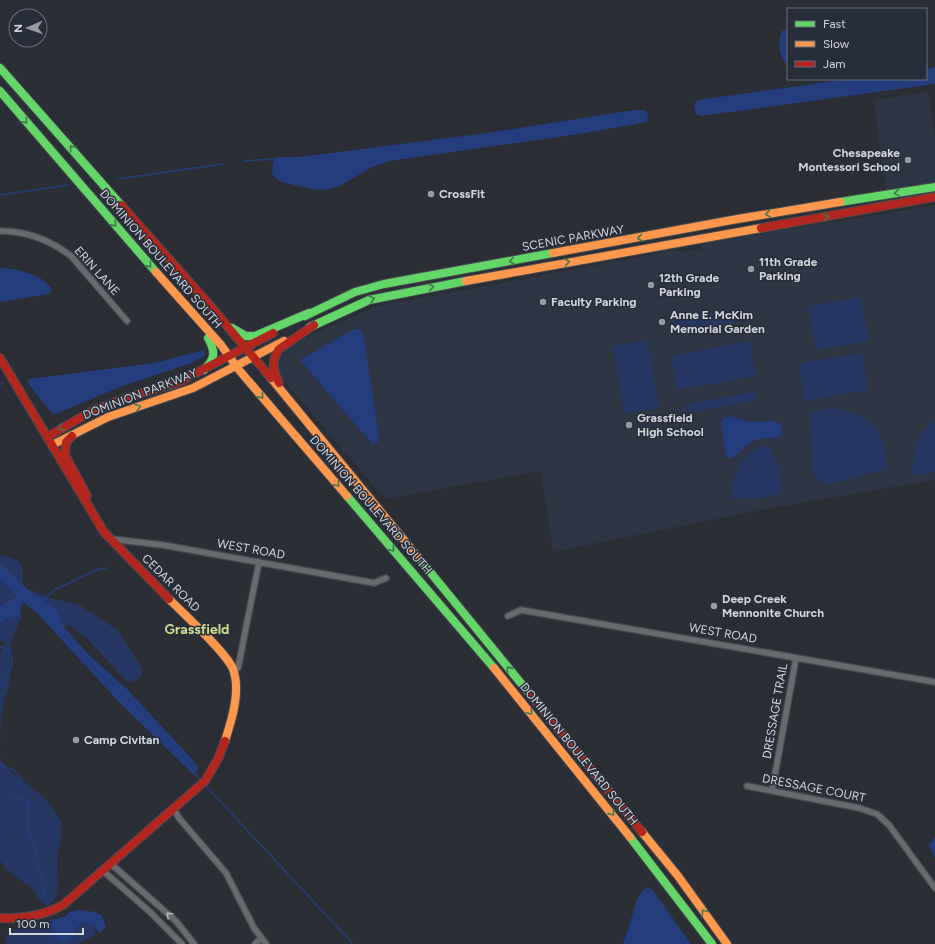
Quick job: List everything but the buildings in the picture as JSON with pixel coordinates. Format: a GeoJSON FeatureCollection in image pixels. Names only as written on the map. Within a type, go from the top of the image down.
{"type":"FeatureCollection","features":[{"type":"Feature","properties":{"kind":"main road","name":"DOMINION BOULEVARD SOUTH"},"geometry":{"type":"LineString","coordinates":[[0,68],[214,310],[312,426],[678,876],[727,944]]}},
{"type":"Feature","properties":{"kind":"main road","name":"DOMINION BOULEVARD SOUTH"},"geometry":{"type":"LineString","coordinates":[[0,92],[68,172],[230,356],[236,366],[559,746],[627,831],[712,944]]}},
{"type":"Feature","properties":{"kind":"main road"},"geometry":{"type":"LineString","coordinates":[[68,172],[82,159]]}},
{"type":"Feature","properties":{"kind":"main road","name":"SCENIC PARKWAY"},"geometry":{"type":"LineString","coordinates":[[230,356],[309,313],[355,292],[390,283],[732,220],[935,187]]}},
{"type":"Feature","properties":{"kind":"main road","name":"SCENIC PARKWAY"},"geometry":{"type":"LineString","coordinates":[[236,366],[314,325],[369,300],[400,293],[935,198]]}},
{"type":"Feature","properties":{"kind":"main road"},"geometry":{"type":"LineString","coordinates":[[188,308],[214,347],[215,355],[213,361],[204,370]]}},
{"type":"Feature","properties":{"kind":"main road"},"geometry":{"type":"LineString","coordinates":[[214,310],[236,332],[246,336],[255,336],[264,333],[309,313]]}},
{"type":"Feature","properties":{"kind":"main road"},"geometry":{"type":"LineString","coordinates":[[301,414],[294,399],[279,382],[275,374],[273,360],[279,349],[314,325]]}},
{"type":"Feature","properties":{"kind":"main road","name":"DOMINION PARKWAY"},"geometry":{"type":"LineString","coordinates":[[49,441],[92,412],[129,397],[179,382],[230,356]]}},
{"type":"Feature","properties":{"kind":"main road","name":"CEDAR ROAD"},"geometry":{"type":"LineString","coordinates":[[0,358],[101,528],[110,539],[206,636],[228,661],[233,671],[235,684],[232,709],[220,757],[205,780],[74,896],[51,912],[25,918],[0,918]]}},
{"type":"Feature","properties":{"kind":"main road","name":"DOMINION PARKWAY"},"geometry":{"type":"LineString","coordinates":[[49,441],[78,431],[108,417],[193,388],[236,366]]}},
{"type":"Feature","properties":{"kind":"main road"},"geometry":{"type":"LineString","coordinates":[[78,431],[66,442],[64,451],[101,528]]}},
{"type":"Feature","properties":{"kind":"main road"},"geometry":{"type":"LineString","coordinates":[[367,519],[379,509]]}},
{"type":"Feature","properties":{"kind":"street","name":"ERIN LANE"},"geometry":{"type":"LineString","coordinates":[[0,231],[36,236],[61,248],[71,256],[128,321]]}},
{"type":"Feature","properties":{"kind":"street","name":"WEST ROAD"},"geometry":{"type":"LineString","coordinates":[[110,539],[134,540],[374,582],[386,578]]}},
{"type":"Feature","properties":{"kind":"street"},"geometry":{"type":"LineString","coordinates":[[233,671],[238,668],[259,562]]}},
{"type":"Feature","properties":{"kind":"street","name":"WEST ROAD"},"geometry":{"type":"LineString","coordinates":[[508,616],[521,610],[935,682]]}},
{"type":"Feature","properties":{"kind":"street","name":"DRESSAGE TRAIL"},"geometry":{"type":"LineString","coordinates":[[772,791],[796,658]]}},
{"type":"Feature","properties":{"kind":"street","name":"DRESSAGE COURT"},"geometry":{"type":"LineString","coordinates":[[747,786],[859,808],[877,814],[889,825],[935,888]]}},
{"type":"Feature","properties":{"kind":"street"},"geometry":{"type":"LineString","coordinates":[[173,808],[179,818],[226,873],[245,911],[266,944]]}},
{"type":"Feature","properties":{"kind":"street"},"geometry":{"type":"LineString","coordinates":[[110,863],[176,921],[194,944]]}},
{"type":"Feature","properties":{"kind":"street"},"geometry":{"type":"LineString","coordinates":[[102,870],[149,910],[182,944]]}},
{"type":"Feature","properties":{"kind":"street"},"geometry":{"type":"LineString","coordinates":[[254,944],[261,938]]}},
{"type":"Feature","properties":{"kind":"shaded area"},"geometry":{"type":"Polygon","coordinates":[[[787,28],[787,65],[781,54],[779,45],[782,31],[787,28]]]}},
{"type":"Feature","properties":{"kind":"shaded area"},"geometry":{"type":"Polygon","coordinates":[[[935,67],[935,84],[701,116],[696,114],[694,104],[698,100],[842,80],[927,80],[927,69],[935,67]]]}},
{"type":"Feature","properties":{"kind":"shaded area","name":"Chesapeake Montessori School"},"geometry":{"type":"Polygon","coordinates":[[[928,92],[935,135],[935,184],[887,192],[873,100],[928,92]]]}},
{"type":"Feature","properties":{"kind":"shaded area"},"geometry":{"type":"Polygon","coordinates":[[[634,110],[645,110],[648,115],[647,122],[586,133],[390,161],[372,167],[340,186],[328,189],[317,190],[285,183],[276,179],[272,173],[273,162],[277,157],[300,157],[494,132],[634,110]]]}},
{"type":"Feature","properties":{"kind":"shaded area","name":"Grassfield High School"},"geometry":{"type":"Polygon","coordinates":[[[935,205],[935,480],[772,508],[553,552],[541,471],[385,499],[274,369],[276,356],[288,345],[378,306],[675,250],[682,252],[700,249],[704,243],[935,205]]]}},
{"type":"Feature","properties":{"kind":"shaded area"},"geometry":{"type":"Polygon","coordinates":[[[0,268],[14,269],[37,276],[49,285],[52,290],[49,294],[0,302],[0,268]]]}},
{"type":"Feature","properties":{"kind":"shaded area"},"geometry":{"type":"Polygon","coordinates":[[[861,297],[869,341],[816,350],[808,306],[861,297]]]}},
{"type":"Feature","properties":{"kind":"shaded area"},"geometry":{"type":"Polygon","coordinates":[[[739,309],[741,321],[673,333],[671,320],[711,311],[711,314],[739,309]]]}},
{"type":"Feature","properties":{"kind":"shaded area"},"geometry":{"type":"Polygon","coordinates":[[[354,329],[360,329],[363,334],[379,435],[378,442],[373,445],[300,360],[354,329]]]}},
{"type":"Feature","properties":{"kind":"shaded area"},"geometry":{"type":"Polygon","coordinates":[[[648,340],[659,408],[624,414],[613,346],[648,340]]]}},
{"type":"Feature","properties":{"kind":"shaded area"},"geometry":{"type":"Polygon","coordinates":[[[750,341],[756,376],[677,390],[671,356],[750,341]]]}},
{"type":"Feature","properties":{"kind":"shaded area"},"geometry":{"type":"Polygon","coordinates":[[[205,350],[205,356],[189,364],[120,387],[53,415],[27,382],[29,379],[154,363],[205,350]]]}},
{"type":"Feature","properties":{"kind":"shaded area"},"geometry":{"type":"Polygon","coordinates":[[[862,353],[868,390],[804,401],[799,363],[862,353]]]}},
{"type":"Feature","properties":{"kind":"shaded area"},"geometry":{"type":"Polygon","coordinates":[[[755,392],[756,401],[686,413],[685,404],[755,392]]]}},
{"type":"Feature","properties":{"kind":"shaded area"},"geometry":{"type":"Polygon","coordinates":[[[835,408],[859,415],[868,420],[874,427],[880,435],[886,456],[887,469],[826,485],[813,474],[809,414],[823,409],[835,408]]]}},
{"type":"Feature","properties":{"kind":"shaded area"},"geometry":{"type":"Polygon","coordinates":[[[731,416],[749,422],[775,421],[781,426],[782,434],[778,437],[758,439],[730,459],[726,455],[721,423],[724,418],[731,416]]]}},
{"type":"Feature","properties":{"kind":"shaded area"},"geometry":{"type":"Polygon","coordinates":[[[935,419],[935,472],[913,476],[913,460],[917,444],[924,431],[935,419]]]}},
{"type":"Feature","properties":{"kind":"shaded area"},"geometry":{"type":"Polygon","coordinates":[[[762,446],[769,446],[779,467],[781,491],[778,495],[751,499],[732,498],[733,481],[742,460],[754,450],[762,446]]]}},
{"type":"Feature","properties":{"kind":"shaded area"},"geometry":{"type":"Polygon","coordinates":[[[0,555],[14,559],[20,563],[23,571],[23,585],[0,563],[0,555]]]}},
{"type":"Feature","properties":{"kind":"shaded area"},"geometry":{"type":"Polygon","coordinates":[[[0,563],[26,588],[57,610],[64,627],[90,656],[127,689],[193,760],[198,768],[195,776],[120,703],[36,612],[23,602],[20,609],[21,617],[6,618],[0,625],[0,606],[17,597],[0,580],[0,563]]]}},
{"type":"Feature","properties":{"kind":"shaded area"},"geometry":{"type":"Polygon","coordinates":[[[0,580],[17,597],[0,606],[0,580]]]}},
{"type":"Feature","properties":{"kind":"shaded area"},"geometry":{"type":"Polygon","coordinates":[[[26,588],[50,598],[78,604],[118,630],[142,668],[142,676],[131,682],[127,681],[84,636],[69,625],[64,627],[57,610],[26,588]]]}},
{"type":"Feature","properties":{"kind":"shaded area"},"geometry":{"type":"Polygon","coordinates":[[[21,617],[11,643],[10,683],[4,701],[1,720],[0,750],[0,653],[5,643],[0,640],[0,625],[6,618],[21,617]]]}},
{"type":"Feature","properties":{"kind":"shaded area"},"geometry":{"type":"Polygon","coordinates":[[[0,750],[1,760],[7,768],[45,798],[61,822],[62,832],[57,858],[58,887],[56,897],[50,905],[39,899],[29,886],[6,869],[0,860],[0,750]]]}},
{"type":"Feature","properties":{"kind":"shaded area"},"geometry":{"type":"Polygon","coordinates":[[[935,837],[935,858],[929,845],[935,837]]]}},
{"type":"Feature","properties":{"kind":"shaded area"},"geometry":{"type":"Polygon","coordinates":[[[646,887],[652,889],[691,944],[623,944],[638,897],[646,887]]]}},
{"type":"Feature","properties":{"kind":"shaded area"},"geometry":{"type":"Polygon","coordinates":[[[79,910],[95,912],[102,915],[106,927],[100,933],[95,927],[84,922],[75,930],[74,938],[65,943],[58,941],[50,920],[64,917],[70,912],[79,910]]]}},
{"type":"Feature","properties":{"kind":"shaded area"},"geometry":{"type":"Polygon","coordinates":[[[50,920],[58,941],[65,943],[74,938],[75,930],[85,922],[95,927],[96,935],[78,944],[6,944],[6,935],[16,929],[50,920]]]}},
{"type":"Feature","properties":{"kind":"waterway"},"geometry":{"type":"LineString","coordinates":[[244,161],[275,159]]}},
{"type":"Feature","properties":{"kind":"waterway"},"geometry":{"type":"LineString","coordinates":[[118,179],[223,164]]}},
{"type":"Feature","properties":{"kind":"waterway"},"geometry":{"type":"LineString","coordinates":[[0,195],[69,185]]}},
{"type":"Feature","properties":{"kind":"waterway"},"geometry":{"type":"LineString","coordinates":[[43,601],[54,590],[96,570],[107,568]]}},
{"type":"Feature","properties":{"kind":"waterway"},"geometry":{"type":"LineString","coordinates":[[0,646],[10,654],[12,659],[12,664],[8,675],[0,686]]}},
{"type":"Feature","properties":{"kind":"waterway"},"geometry":{"type":"LineString","coordinates":[[0,766],[12,769],[21,777],[20,783],[12,790],[13,796],[29,802],[28,825],[47,905]]}},
{"type":"Feature","properties":{"kind":"waterway"},"geometry":{"type":"LineString","coordinates":[[195,774],[200,779]]}},
{"type":"Feature","properties":{"kind":"waterway"},"geometry":{"type":"LineString","coordinates":[[206,786],[353,944]]}},
{"type":"Feature","properties":{"kind":"waterway"},"geometry":{"type":"LineString","coordinates":[[51,924],[54,944]]}},
{"type":"Feature","properties":{"kind":"traffic: fast"},"geometry":{"type":"LineString","coordinates":[[0,68],[121,205]]}},
{"type":"Feature","properties":{"kind":"traffic: fast"},"geometry":{"type":"LineString","coordinates":[[0,91],[156,272]]}},
{"type":"Feature","properties":{"kind":"traffic: fast"},"geometry":{"type":"LineString","coordinates":[[840,202],[935,187]]}},
{"type":"Feature","properties":{"kind":"traffic: fast"},"geometry":{"type":"LineString","coordinates":[[305,316],[355,292],[384,284],[553,253]]}},
{"type":"Feature","properties":{"kind":"traffic: fast"},"geometry":{"type":"LineString","coordinates":[[310,327],[369,300],[466,281]]}},
{"type":"Feature","properties":{"kind":"traffic: fast"},"geometry":{"type":"LineString","coordinates":[[232,328],[246,336],[255,336],[309,313]]}},
{"type":"Feature","properties":{"kind":"traffic: fast"},"geometry":{"type":"LineString","coordinates":[[204,370],[212,359],[213,355],[212,347],[208,338]]}},
{"type":"Feature","properties":{"kind":"traffic: fast"},"geometry":{"type":"LineString","coordinates":[[347,496],[494,668]]}},
{"type":"Feature","properties":{"kind":"traffic: fast"},"geometry":{"type":"LineString","coordinates":[[417,556],[529,693]]}},
{"type":"Feature","properties":{"kind":"traffic: fast"},"geometry":{"type":"LineString","coordinates":[[630,837],[712,944]]}},
{"type":"Feature","properties":{"kind":"traffic: slow"},"geometry":{"type":"LineString","coordinates":[[553,253],[840,202]]}},
{"type":"Feature","properties":{"kind":"traffic: slow"},"geometry":{"type":"LineString","coordinates":[[466,281],[761,228]]}},
{"type":"Feature","properties":{"kind":"traffic: slow"},"geometry":{"type":"LineString","coordinates":[[156,272],[221,345],[239,370],[347,496]]}},
{"type":"Feature","properties":{"kind":"traffic: slow"},"geometry":{"type":"LineString","coordinates":[[52,445],[108,417],[193,388],[284,341]]}},
{"type":"Feature","properties":{"kind":"traffic: slow"},"geometry":{"type":"LineString","coordinates":[[271,378],[417,556]]}},
{"type":"Feature","properties":{"kind":"traffic: slow"},"geometry":{"type":"LineString","coordinates":[[169,599],[214,643],[233,669],[236,696],[233,714],[225,741]]}},
{"type":"Feature","properties":{"kind":"traffic: slow"},"geometry":{"type":"LineString","coordinates":[[494,668],[630,837]]}},
{"type":"Feature","properties":{"kind":"traffic: slow"},"geometry":{"type":"LineString","coordinates":[[642,832],[678,876],[727,944]]}},
{"type":"Feature","properties":{"kind":"traffic: jam"},"geometry":{"type":"LineString","coordinates":[[761,228],[935,197]]}},
{"type":"Feature","properties":{"kind":"traffic: jam"},"geometry":{"type":"LineString","coordinates":[[121,205],[207,302],[271,378]]}},
{"type":"Feature","properties":{"kind":"traffic: jam"},"geometry":{"type":"LineString","coordinates":[[279,383],[275,374],[274,366],[276,353],[279,349],[314,325]]}},
{"type":"Feature","properties":{"kind":"traffic: jam"},"geometry":{"type":"LineString","coordinates":[[47,437],[92,411],[129,397],[179,382],[273,333]]}},
{"type":"Feature","properties":{"kind":"traffic: jam"},"geometry":{"type":"LineString","coordinates":[[0,358],[104,532],[169,599]]}},
{"type":"Feature","properties":{"kind":"traffic: jam"},"geometry":{"type":"LineString","coordinates":[[72,436],[66,442],[65,455],[87,496]]}},
{"type":"Feature","properties":{"kind":"traffic: jam"},"geometry":{"type":"LineString","coordinates":[[529,693],[642,832]]}},
{"type":"Feature","properties":{"kind":"traffic: jam"},"geometry":{"type":"LineString","coordinates":[[0,918],[33,916],[48,912],[63,905],[205,781],[218,759],[225,741]]}},
{"type":"Feature","properties":{"kind":"place","name":"Chesapeake Montessori School"},"geometry":{"type":"Point","coordinates":[908,160]}},
{"type":"Feature","properties":{"kind":"place","name":"CrossFit"},"geometry":{"type":"Point","coordinates":[431,194]}},
{"type":"Feature","properties":{"kind":"place","name":"11th Grade Parking"},"geometry":{"type":"Point","coordinates":[751,269]}},
{"type":"Feature","properties":{"kind":"place","name":"12th Grade Parking"},"geometry":{"type":"Point","coordinates":[651,285]}},
{"type":"Feature","properties":{"kind":"place","name":"Faculty Parking"},"geometry":{"type":"Point","coordinates":[543,302]}},
{"type":"Feature","properties":{"kind":"place","name":"Anne E. McKim Memorial Garden"},"geometry":{"type":"Point","coordinates":[662,322]}},
{"type":"Feature","properties":{"kind":"place","name":"Grassfield High School"},"geometry":{"type":"Point","coordinates":[629,425]}},
{"type":"Feature","properties":{"kind":"place","name":"Deep Creek Mennonite Church"},"geometry":{"type":"Point","coordinates":[714,606]}},
{"type":"Feature","properties":{"kind":"place","name":"Camp Civitan"},"geometry":{"type":"Point","coordinates":[76,740]}},
{"type":"Feature","properties":{"kind":"district","name":"Grassfield"},"geometry":{"type":"Point","coordinates":[197,629]}}]}
